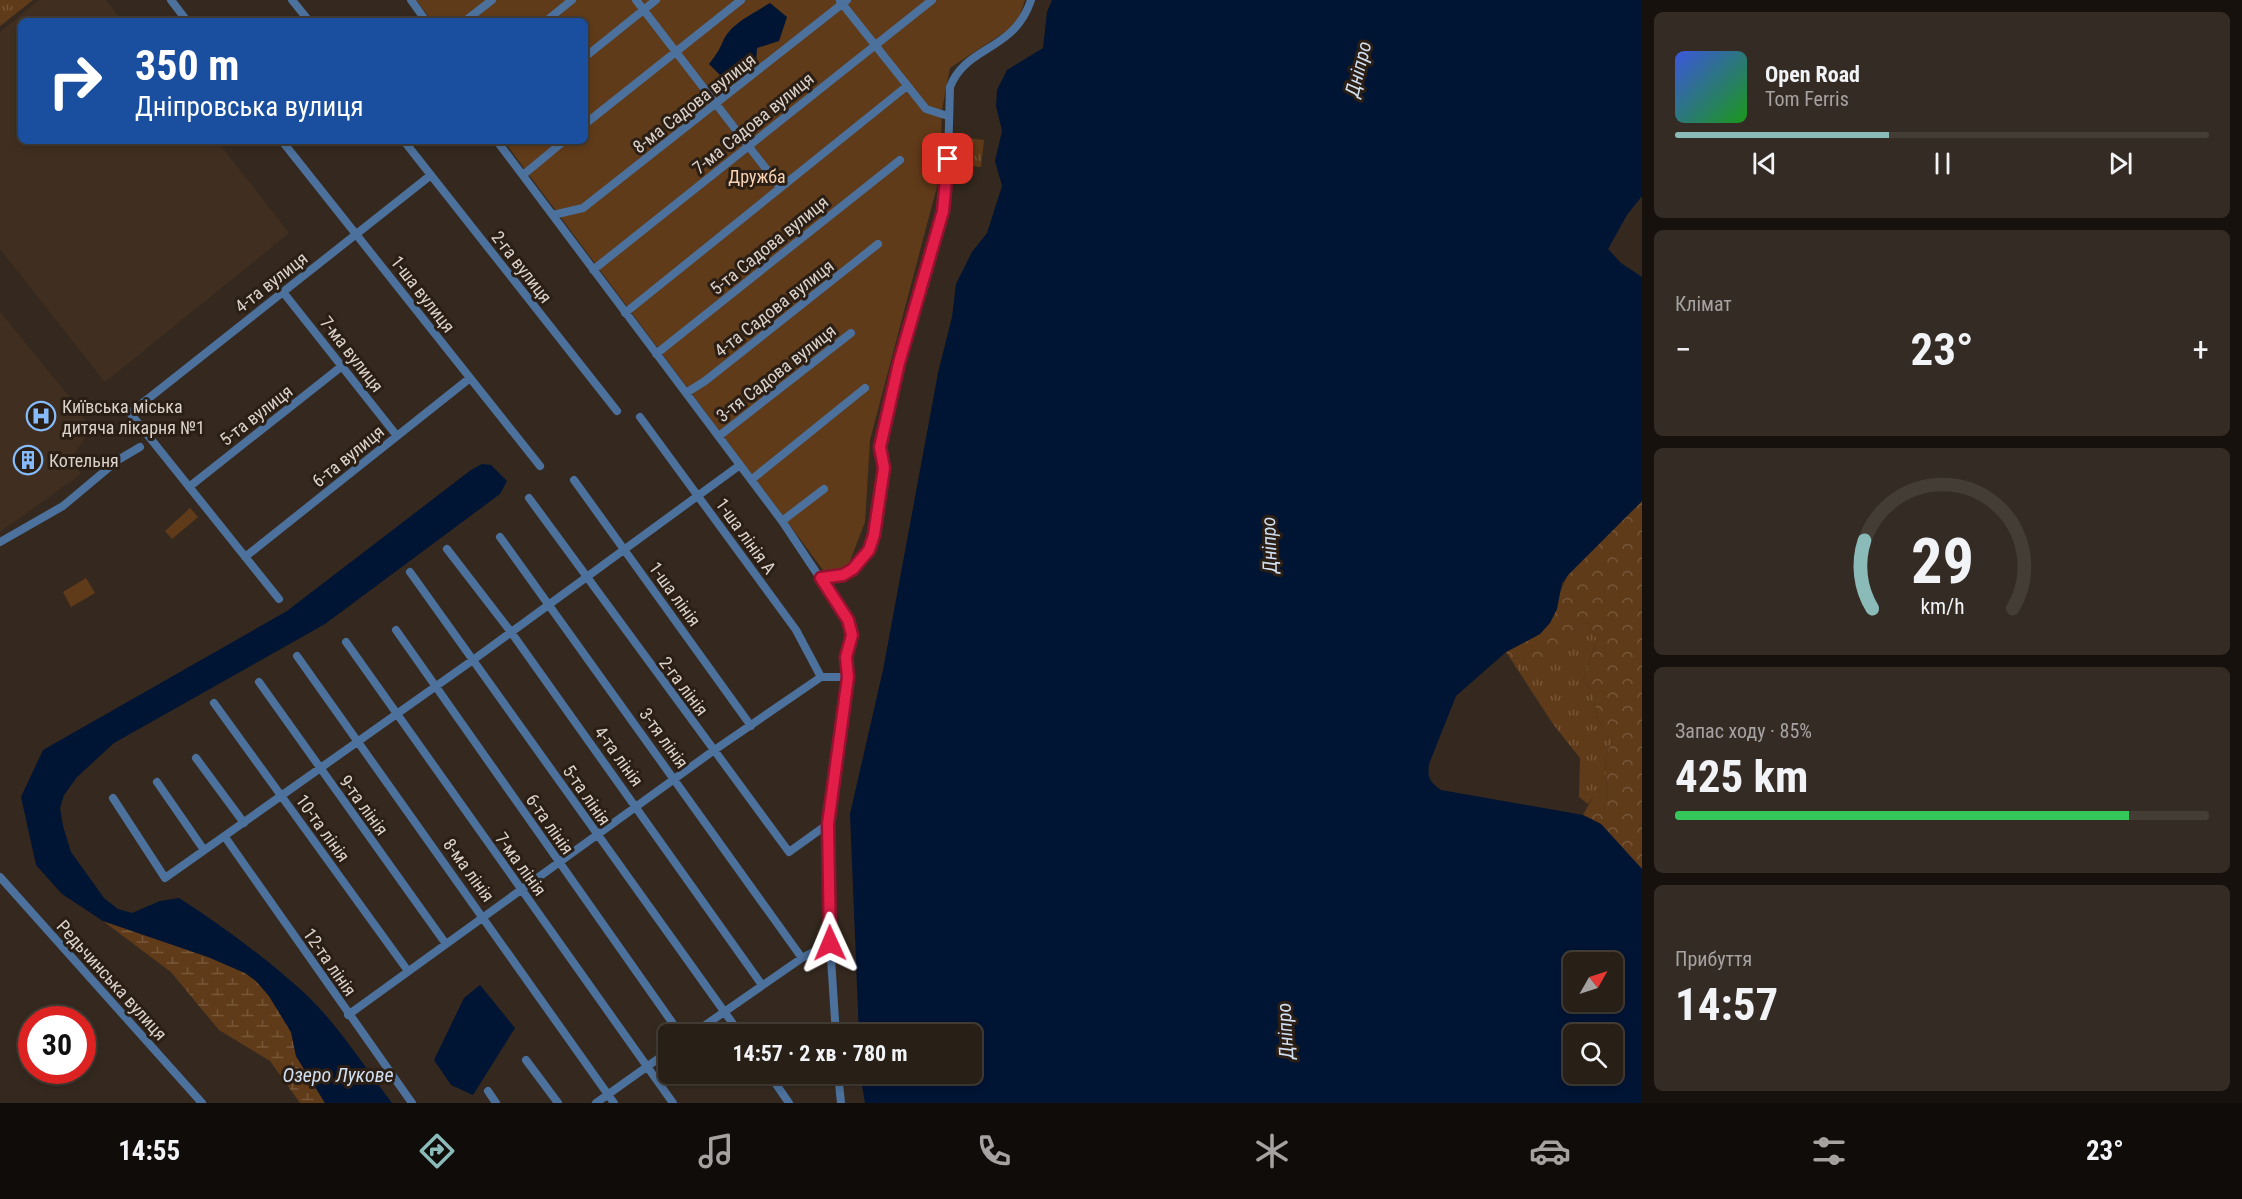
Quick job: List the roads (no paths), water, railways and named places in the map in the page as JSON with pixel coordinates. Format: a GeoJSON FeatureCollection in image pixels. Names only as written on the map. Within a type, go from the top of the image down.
{"type":"FeatureCollection","features":[{"type":"Feature","properties":{"kind":"street"},"geometry":{"type":"LineString","coordinates":[[171,0],[185,18]]}},
{"type":"Feature","properties":{"kind":"street"},"geometry":{"type":"LineString","coordinates":[[292,0],[307,18]]}},
{"type":"Feature","properties":{"kind":"street"},"geometry":{"type":"LineString","coordinates":[[411,0],[424,18]]}},
{"type":"Feature","properties":{"kind":"street"},"geometry":{"type":"LineString","coordinates":[[469,18],[492,0]]}},
{"type":"Feature","properties":{"kind":"street"},"geometry":{"type":"LineString","coordinates":[[550,18],[572,0]]}},
{"type":"Feature","properties":{"kind":"street"},"geometry":{"type":"LineString","coordinates":[[636,0],[780,187]]}},
{"type":"Feature","properties":{"kind":"street"},"geometry":{"type":"LineString","coordinates":[[588,55],[656,0]]}},
{"type":"Feature","properties":{"kind":"street"},"geometry":{"type":"LineString","coordinates":[[588,122],[741,0]]}},
{"type":"Feature","properties":{"kind":"street","name":"7-ма Садова вулиця"},"geometry":{"type":"LineString","coordinates":[[592,270],[932,0]]}},
{"type":"Feature","properties":{"kind":"street"},"geometry":{"type":"LineString","coordinates":[[821,578],[843,575],[853,569],[869,550],[874,535],[884,468],[880,447],[899,363],[943,211],[948,159],[950,87],[955,73],[975,57],[1005,39],[1018,26],[1031,0]]}},
{"type":"Feature","properties":{"kind":"street"},"geometry":{"type":"LineString","coordinates":[[843,1],[926,109],[948,116]]}},
{"type":"Feature","properties":{"kind":"street","name":"8-ма Садова вулиця"},"geometry":{"type":"LineString","coordinates":[[553,215],[583,208],[717,105],[843,1]]}},
{"type":"Feature","properties":{"kind":"street"},"geometry":{"type":"LineString","coordinates":[[624,313],[907,86]]}},
{"type":"Feature","properties":{"kind":"street","name":"1-ша вулиця"},"geometry":{"type":"LineString","coordinates":[[284,144],[540,466]]}},
{"type":"Feature","properties":{"kind":"street","name":"2-га вулиця"},"geometry":{"type":"LineString","coordinates":[[406,144],[616,411]]}},
{"type":"Feature","properties":{"kind":"street"},"geometry":{"type":"LineString","coordinates":[[499,144],[782,521],[848,620],[852,635],[846,657],[848,677],[828,824],[830,943],[835,1024]]}},
{"type":"Feature","properties":{"kind":"street"},"geometry":{"type":"LineString","coordinates":[[523,175],[560,144]]}},
{"type":"Feature","properties":{"kind":"street","name":"5-та Садова вулиця"},"geometry":{"type":"LineString","coordinates":[[656,354],[900,160]]}},
{"type":"Feature","properties":{"kind":"street","name":"4-та вулиця"},"geometry":{"type":"LineString","coordinates":[[189,487],[130,413],[431,175]]}},
{"type":"Feature","properties":{"kind":"street","name":"4-та Садова вулиця"},"geometry":{"type":"LineString","coordinates":[[686,393],[705,381],[878,244]]}},
{"type":"Feature","properties":{"kind":"street","name":"7-ма вулиця"},"geometry":{"type":"LineString","coordinates":[[283,292],[398,436]]}},
{"type":"Feature","properties":{"kind":"street","name":"3-тя Садова вулиця"},"geometry":{"type":"LineString","coordinates":[[719,436],[851,333]]}},
{"type":"Feature","properties":{"kind":"street","name":"5-та вулиця"},"geometry":{"type":"LineString","coordinates":[[189,487],[342,366]]}},
{"type":"Feature","properties":{"kind":"street","name":"6-та вулиця"},"geometry":{"type":"LineString","coordinates":[[245,557],[470,378]]}},
{"type":"Feature","properties":{"kind":"street"},"geometry":{"type":"LineString","coordinates":[[751,480],[865,388]]}},
{"type":"Feature","properties":{"kind":"street","name":"1-ша лінія А"},"geometry":{"type":"LineString","coordinates":[[640,417],[796,630],[821,677]]}},
{"type":"Feature","properties":{"kind":"street"},"geometry":{"type":"LineString","coordinates":[[0,542],[63,506],[118,460],[140,447]]}},
{"type":"Feature","properties":{"kind":"street"},"geometry":{"type":"LineString","coordinates":[[113,798],[165,878],[586,579],[740,465]]}},
{"type":"Feature","properties":{"kind":"street","name":"1-ша лінія"},"geometry":{"type":"LineString","coordinates":[[574,480],[751,726]]}},
{"type":"Feature","properties":{"kind":"street"},"geometry":{"type":"LineString","coordinates":[[189,487],[279,599]]}},
{"type":"Feature","properties":{"kind":"street"},"geometry":{"type":"LineString","coordinates":[[782,521],[824,489]]}},
{"type":"Feature","properties":{"kind":"street","name":"2-га лінія"},"geometry":{"type":"LineString","coordinates":[[529,498],[586,579],[789,852],[828,824]]}},
{"type":"Feature","properties":{"kind":"street","name":"3-тя лінія"},"geometry":{"type":"LineString","coordinates":[[500,537],[802,958]]}},
{"type":"Feature","properties":{"kind":"street","name":"4-та лінія"},"geometry":{"type":"LineString","coordinates":[[447,549],[511,632],[762,985]]}},
{"type":"Feature","properties":{"kind":"street","name":"5-та лінія"},"geometry":{"type":"LineString","coordinates":[[410,572],[733,1024]]}},
{"type":"Feature","properties":{"kind":"street","name":"6-та лінія"},"geometry":{"type":"LineString","coordinates":[[396,630],[673,1024]]}},
{"type":"Feature","properties":{"kind":"street","name":"7-ма лінія"},"geometry":{"type":"LineString","coordinates":[[346,642],[673,1103]]}},
{"type":"Feature","properties":{"kind":"street","name":"8-ма лінія"},"geometry":{"type":"LineString","coordinates":[[297,656],[614,1103]]}},
{"type":"Feature","properties":{"kind":"street"},"geometry":{"type":"LineString","coordinates":[[348,1015],[713,751],[821,677],[848,677]]}},
{"type":"Feature","properties":{"kind":"street","name":"9-та лінія"},"geometry":{"type":"LineString","coordinates":[[259,682],[446,944]]}},
{"type":"Feature","properties":{"kind":"street","name":"10-та лінія"},"geometry":{"type":"LineString","coordinates":[[214,703],[408,971]]}},
{"type":"Feature","properties":{"kind":"street"},"geometry":{"type":"LineString","coordinates":[[196,758],[244,823]]}},
{"type":"Feature","properties":{"kind":"street"},"geometry":{"type":"LineString","coordinates":[[157,782],[204,850]]}},
{"type":"Feature","properties":{"kind":"street","name":"12-та лінія"},"geometry":{"type":"LineString","coordinates":[[225,837],[412,1103]]}},
{"type":"Feature","properties":{"kind":"street","name":"Редьчинська вулиця"},"geometry":{"type":"LineString","coordinates":[[0,877],[202,1103]]}},
{"type":"Feature","properties":{"kind":"street"},"geometry":{"type":"LineString","coordinates":[[707,1024],[802,958],[830,943]]}},
{"type":"Feature","properties":{"kind":"street"},"geometry":{"type":"LineString","coordinates":[[596,1103],[658,1058]]}},
{"type":"Feature","properties":{"kind":"street"},"geometry":{"type":"LineString","coordinates":[[526,1060],[558,1103]]}},
{"type":"Feature","properties":{"kind":"street"},"geometry":{"type":"LineString","coordinates":[[776,1084],[789,1103]]}},
{"type":"Feature","properties":{"kind":"street"},"geometry":{"type":"LineString","coordinates":[[839,1084],[841,1103]]}},
{"type":"Feature","properties":{"kind":"street"},"geometry":{"type":"LineString","coordinates":[[488,1091],[496,1103]]}},
{"type":"Feature","properties":{"kind":"water","name":"Дніпро"},"geometry":{"type":"Polygon","coordinates":[[[1052,0],[1642,0],[1642,196],[1627,215],[1608,249],[1621,263],[1642,277],[1642,501],[1568,575],[1562,583],[1557,609],[1550,623],[1540,634],[1506,652],[1456,696],[1429,764],[1428,773],[1432,782],[1441,790],[1583,815],[1601,824],[1642,869],[1642,1103],[865,1103],[862,1084],[982,1084],[982,1024],[859,1024],[850,814],[883,670],[938,373],[952,317],[956,284],[972,252],[987,233],[1002,186],[995,161],[1002,131],[996,106],[997,90],[1007,70],[1043,48],[1047,12],[1052,0]]]}},
{"type":"Feature","properties":{"kind":"water"},"geometry":{"type":"Polygon","coordinates":[[[770,3],[787,17],[779,41],[757,48],[756,64],[748,72],[738,66],[720,75],[709,64],[728,33],[745,18],[770,3]]]}},
{"type":"Feature","properties":{"kind":"water","name":"Озеро Лукове"},"geometry":{"type":"Polygon","coordinates":[[[482,464],[491,465],[507,481],[500,494],[325,624],[114,743],[77,777],[64,795],[60,808],[71,852],[104,898],[118,909],[132,913],[160,901],[179,898],[226,930],[313,1002],[337,1029],[392,1103],[325,1103],[296,1056],[291,1032],[269,996],[256,981],[245,973],[208,957],[103,921],[62,894],[36,865],[21,797],[43,750],[287,611],[471,470],[482,464]]]}},
{"type":"Feature","properties":{"kind":"water"},"geometry":{"type":"Polygon","coordinates":[[[480,985],[515,1028],[473,1095],[451,1085],[434,1060],[464,998],[480,985]]]}},
{"type":"Feature","properties":{"kind":"place","name":"Київська міська дитяча лікарня №1"},"geometry":{"type":"Point","coordinates":[41,416]}},
{"type":"Feature","properties":{"kind":"place","name":"Котельня"},"geometry":{"type":"Point","coordinates":[28,460]}},
{"type":"Feature","properties":{"kind":"park label","name":"Дружба"},"geometry":{"type":"Point","coordinates":[757,176]}}]}
